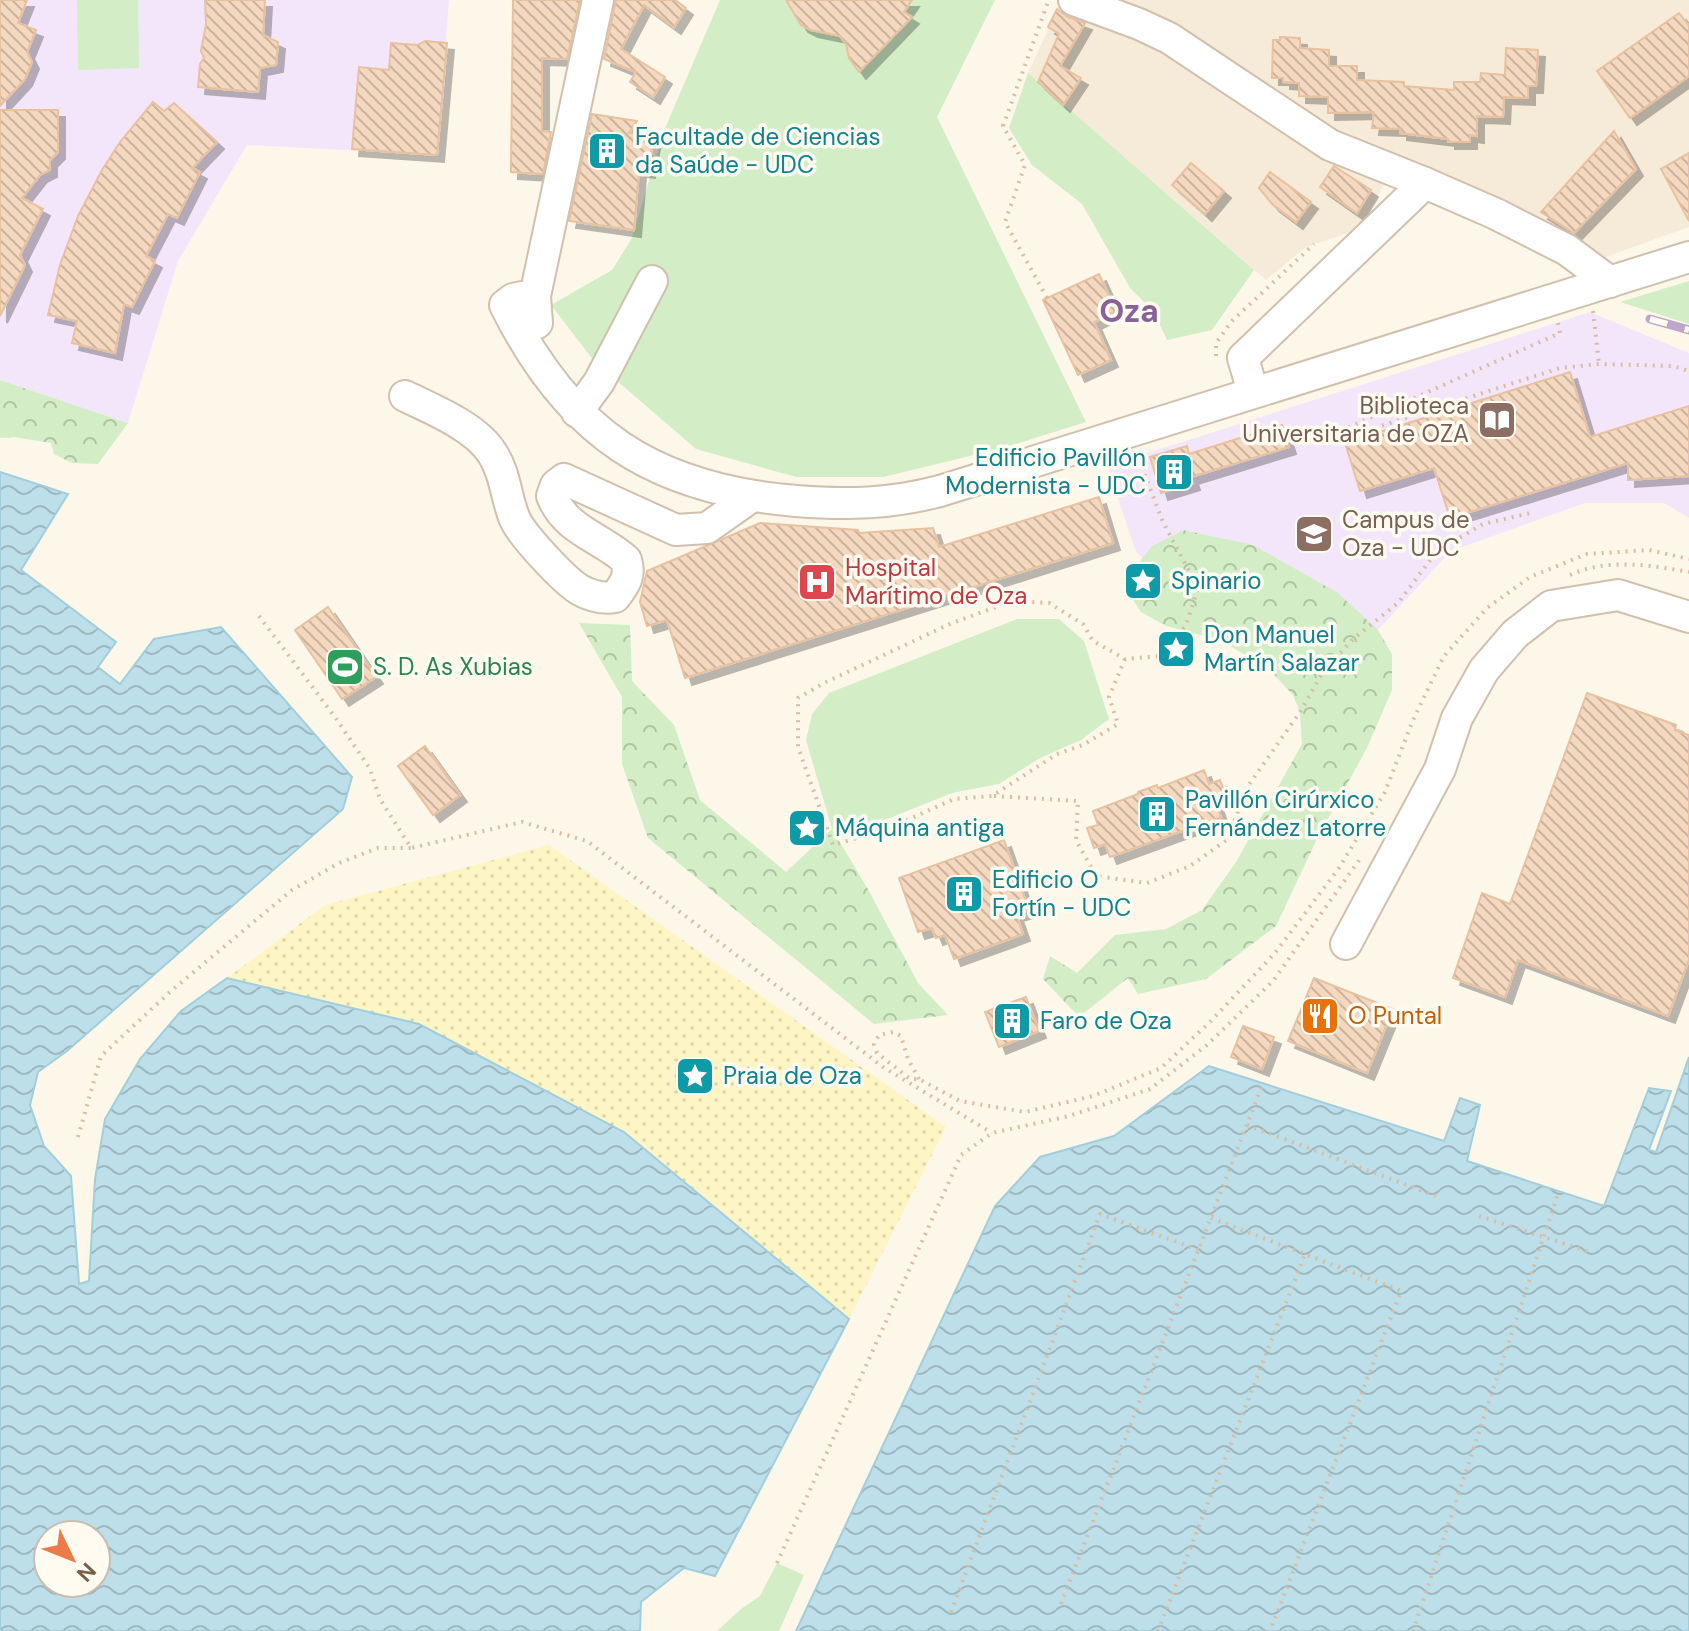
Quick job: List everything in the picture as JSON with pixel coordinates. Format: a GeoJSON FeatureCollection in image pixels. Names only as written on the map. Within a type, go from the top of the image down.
{"type":"FeatureCollection","features":[{"type":"Feature","properties":{"kind":"street"},"geometry":{"type":"LineString","coordinates":[[554,387],[540,344],[535,296],[598,0]]}},
{"type":"Feature","properties":{"kind":"street"},"geometry":{"type":"LineString","coordinates":[[1074,0],[1169,38],[1330,145],[1496,214],[1567,250],[1601,293]]}},
{"type":"Feature","properties":{"kind":"street"},"geometry":{"type":"LineString","coordinates":[[1253,392],[1243,358],[1425,183]]}},
{"type":"Feature","properties":{"kind":"street"},"geometry":{"type":"LineString","coordinates":[[536,311],[522,297],[505,305],[525,346],[554,387],[609,441],[640,460],[673,475],[751,497],[824,503],[902,501],[1253,392],[1601,293],[1689,257]]}},
{"type":"Feature","properties":{"kind":"street"},"geometry":{"type":"LineString","coordinates":[[577,412],[599,382],[652,281]]}},
{"type":"Feature","properties":{"kind":"street"},"geometry":{"type":"LineString","coordinates":[[405,396],[461,425],[492,452],[515,520],[550,563],[579,590],[604,599],[615,597],[624,585],[630,572],[626,560],[571,524],[557,510],[552,496],[556,485],[564,479],[676,530],[707,528],[751,497]]}},
{"type":"Feature","properties":{"kind":"street"},"geometry":{"type":"LineString","coordinates":[[1346,944],[1440,769],[1457,718],[1484,670],[1515,634],[1551,606],[1618,595],[1689,617]]}},
{"type":"Feature","properties":{"kind":"street"},"geometry":{"type":"LineString","coordinates":[[1582,599],[1689,637]]}},
{"type":"Feature","properties":{"kind":"path"},"geometry":{"type":"LineString","coordinates":[[1047,298],[1005,222],[1025,165],[1003,126],[1049,0]]}},
{"type":"Feature","properties":{"kind":"path"},"geometry":{"type":"LineString","coordinates":[[1599,364],[1601,293]]}},
{"type":"Feature","properties":{"kind":"path"},"geometry":{"type":"LineString","coordinates":[[1556,315],[1560,333],[1338,432],[1341,439],[1560,368],[1599,364],[1673,366],[1689,371]]}},
{"type":"Feature","properties":{"kind":"path"},"geometry":{"type":"LineString","coordinates":[[1135,449],[1163,522],[1198,588],[1186,625],[1161,656],[1125,659],[1093,641],[1083,624],[1049,603],[1012,601],[952,623],[798,698],[798,747],[833,845],[885,830],[954,799],[992,796],[1078,801],[1076,840],[1096,876],[1147,883],[1190,866],[1228,839],[1246,789],[1300,712],[1323,672],[1353,639],[1398,603],[1437,551],[1483,524],[1535,512]]}},
{"type":"Feature","properties":{"kind":"path"},"geometry":{"type":"LineString","coordinates":[[919,1079],[909,1080],[877,1053],[874,1044],[879,1035],[893,1032],[901,1036],[908,1059],[919,1079],[960,1101],[1025,1112],[1093,1096],[1161,1068],[1210,1022],[1275,953],[1339,868],[1385,792],[1413,720],[1444,656],[1487,608],[1530,577],[1587,554],[1649,550],[1689,559]]}},
{"type":"Feature","properties":{"kind":"path"},"geometry":{"type":"LineString","coordinates":[[259,616],[370,769],[380,799],[411,848]]}},
{"type":"Feature","properties":{"kind":"path"},"geometry":{"type":"LineString","coordinates":[[992,796],[1057,754],[1083,745],[1118,724],[1109,697],[1125,659]]}},
{"type":"Feature","properties":{"kind":"path"},"geometry":{"type":"LineString","coordinates":[[78,1137],[101,1056],[171,991],[292,890],[339,863],[378,848],[411,848],[522,822],[587,841],[883,1067],[992,1133]]}},
{"type":"Feature","properties":{"kind":"path"},"geometry":{"type":"LineString","coordinates":[[777,1563],[961,1155],[992,1133],[1069,1116],[1150,1089],[1207,1045]]}},
{"type":"Feature","properties":{"kind":"path"},"geometry":{"type":"LineString","coordinates":[[1061,1604],[1263,1083]]}},
{"type":"Feature","properties":{"kind":"path"},"geometry":{"type":"LineString","coordinates":[[1247,1125],[1439,1197]]}},
{"type":"Feature","properties":{"kind":"path"},"geometry":{"type":"LineString","coordinates":[[1413,1631],[1559,1191]]}},
{"type":"Feature","properties":{"kind":"path"},"geometry":{"type":"LineString","coordinates":[[951,1612],[1100,1214],[1199,1250]]}},
{"type":"Feature","properties":{"kind":"path"},"geometry":{"type":"LineString","coordinates":[[1479,1216],[1590,1252]]}},
{"type":"Feature","properties":{"kind":"path"},"geometry":{"type":"LineString","coordinates":[[1211,1218],[1401,1291],[1270,1631]]}},
{"type":"Feature","properties":{"kind":"path"},"geometry":{"type":"LineString","coordinates":[[1158,1631],[1305,1254]]}},
{"type":"Feature","properties":{"kind":"shaded area"},"geometry":{"type":"Polygon","coordinates":[[[0,0],[449,0],[437,155],[247,145],[178,261],[128,423],[0,380],[0,0]]]}},
{"type":"Feature","properties":{"kind":"shaded area"},"geometry":{"type":"Polygon","coordinates":[[[1089,0],[1689,0],[1689,227],[1594,261],[1538,221],[1477,189],[1376,155],[1089,0]]]}},
{"type":"Feature","properties":{"kind":"shaded area"},"geometry":{"type":"Polygon","coordinates":[[[1061,1],[1152,37],[1389,174],[1360,229],[1306,247],[1266,280],[1028,73],[1061,1]]]}},
{"type":"Feature","properties":{"kind":"shaded area","name":"Campus de Oza - UDC"},"geometry":{"type":"Polygon","coordinates":[[[1590,312],[1689,353],[1689,518],[1664,503],[1585,503],[1451,551],[1378,630],[1302,744],[1300,712],[1293,695],[1136,552],[1107,466],[1590,312]]]}},
{"type":"Feature","properties":{"kind":"green space"},"geometry":{"type":"Polygon","coordinates":[[[77,0],[138,0],[139,68],[78,70],[77,0]]]}},
{"type":"Feature","properties":{"kind":"green space"},"geometry":{"type":"Polygon","coordinates":[[[720,0],[995,0],[937,117],[1086,422],[1003,448],[883,477],[796,477],[696,449],[594,361],[551,305],[612,270],[632,238],[663,133],[720,0]]]}},
{"type":"Feature","properties":{"kind":"green space"},"geometry":{"type":"Polygon","coordinates":[[[1028,73],[1254,270],[1212,330],[1167,340],[1154,312],[1130,288],[1082,204],[1032,165],[1009,128],[1028,73]]]}},
{"type":"Feature","properties":{"kind":"green space"},"geometry":{"type":"Polygon","coordinates":[[[1689,281],[1689,324],[1620,302],[1689,281]]]}},
{"type":"Feature","properties":{"kind":"green space"},"geometry":{"type":"Polygon","coordinates":[[[0,380],[128,423],[98,464],[72,463],[54,454],[51,443],[0,438],[0,380]]]}},
{"type":"Feature","properties":{"kind":"green space"},"geometry":{"type":"Polygon","coordinates":[[[1183,530],[1253,545],[1338,593],[1378,630],[1392,654],[1392,690],[1367,748],[1317,839],[1276,926],[1206,979],[1138,994],[1128,978],[1079,1017],[1043,979],[1050,956],[1077,973],[1115,935],[1166,929],[1202,910],[1236,862],[1302,744],[1300,712],[1293,695],[1270,670],[1222,641],[1166,626],[1141,612],[1129,594],[1128,577],[1151,547],[1183,530]]]}},
{"type":"Feature","properties":{"kind":"green space"},"geometry":{"type":"Polygon","coordinates":[[[1017,619],[1059,619],[1084,641],[1109,719],[1081,740],[1040,758],[999,784],[952,793],[852,833],[832,829],[806,740],[812,714],[829,693],[1017,619]]]}},
{"type":"Feature","properties":{"kind":"green space"},"geometry":{"type":"Polygon","coordinates":[[[579,623],[630,625],[632,681],[674,725],[700,800],[786,872],[832,829],[918,983],[948,1015],[874,1024],[648,838],[622,764],[622,697],[579,623]]]}},
{"type":"Feature","properties":{"kind":"green space"},"geometry":{"type":"Polygon","coordinates":[[[777,1563],[804,1575],[779,1631],[717,1631],[760,1596],[777,1563]]]}},
{"type":"Feature","properties":{"kind":"sand","name":"Praia de Oza"},"geometry":{"type":"Polygon","coordinates":[[[549,845],[946,1127],[849,1319],[624,1132],[419,1024],[227,978],[325,905],[549,845]]]}},
{"type":"Feature","properties":{"kind":"water"},"geometry":{"type":"Polygon","coordinates":[[[0,472],[68,494],[21,570],[116,642],[98,667],[120,684],[154,639],[221,627],[352,777],[343,809],[67,1051],[38,1072],[30,1105],[44,1146],[71,1176],[79,1284],[89,1281],[95,1179],[105,1119],[140,1059],[181,1011],[227,978],[419,1024],[624,1132],[849,1319],[715,1576],[684,1568],[641,1602],[640,1631],[0,1631],[0,472]]]}},
{"type":"Feature","properties":{"kind":"water"},"geometry":{"type":"Polygon","coordinates":[[[1689,1057],[1689,1631],[796,1631],[995,1206],[1040,1157],[1114,1136],[1209,1066],[1444,1141],[1460,1098],[1480,1105],[1467,1161],[1604,1206],[1649,1088],[1671,1091],[1649,1150],[1656,1152],[1689,1057]]]}},
{"type":"Feature","properties":{"kind":"building"},"geometry":{"type":"Polygon","coordinates":[[[0,0],[27,0],[18,23],[36,30],[27,52],[32,62],[25,79],[0,106],[0,0]]]}},
{"type":"Feature","properties":{"kind":"building"},"geometry":{"type":"Polygon","coordinates":[[[205,0],[265,0],[263,35],[278,42],[276,65],[260,68],[258,92],[198,87],[200,64],[204,58],[201,51],[206,24],[205,0]]]}},
{"type":"Feature","properties":{"kind":"building"},"geometry":{"type":"Polygon","coordinates":[[[513,0],[580,0],[567,59],[542,58],[542,131],[551,132],[543,174],[511,172],[513,0]]]}},
{"type":"Feature","properties":{"kind":"building"},"geometry":{"type":"Polygon","coordinates":[[[616,0],[675,0],[686,8],[674,27],[644,5],[621,49],[665,77],[653,97],[630,82],[636,72],[604,59],[616,0]]]}},
{"type":"Feature","properties":{"kind":"building"},"geometry":{"type":"Polygon","coordinates":[[[786,0],[912,0],[904,12],[912,17],[859,72],[840,36],[801,25],[786,0]]]}},
{"type":"Feature","properties":{"kind":"building"},"geometry":{"type":"Polygon","coordinates":[[[1057,9],[1085,23],[1060,66],[1081,78],[1063,105],[1038,82],[1059,34],[1048,27],[1057,9]]]}},
{"type":"Feature","properties":{"kind":"building"},"geometry":{"type":"Polygon","coordinates":[[[1679,13],[1689,26],[1689,76],[1630,118],[1597,71],[1679,13]]]}},
{"type":"Feature","properties":{"kind":"building"},"geometry":{"type":"Polygon","coordinates":[[[1280,37],[1300,38],[1300,48],[1329,50],[1329,66],[1357,66],[1357,80],[1404,82],[1404,86],[1454,90],[1454,82],[1480,82],[1481,73],[1505,75],[1506,48],[1538,50],[1536,86],[1528,86],[1528,98],[1504,97],[1503,117],[1477,116],[1477,136],[1470,135],[1470,142],[1448,142],[1448,139],[1400,133],[1400,129],[1372,128],[1374,112],[1328,113],[1328,97],[1299,96],[1299,83],[1272,78],[1273,40],[1280,40],[1280,37]]]}},
{"type":"Feature","properties":{"kind":"building"},"geometry":{"type":"Polygon","coordinates":[[[425,41],[447,43],[437,155],[352,149],[359,67],[389,70],[391,43],[418,45],[425,41]]]}},
{"type":"Feature","properties":{"kind":"building"},"geometry":{"type":"Polygon","coordinates":[[[153,102],[164,111],[174,103],[217,142],[192,168],[200,172],[177,218],[168,214],[146,256],[155,261],[132,307],[124,304],[115,353],[72,343],[77,321],[48,315],[60,265],[78,216],[102,170],[153,102]]]}},
{"type":"Feature","properties":{"kind":"building"},"geometry":{"type":"Polygon","coordinates":[[[0,110],[58,110],[58,152],[50,160],[50,170],[40,175],[22,198],[43,209],[20,255],[25,265],[0,316],[0,110]]]}},
{"type":"Feature","properties":{"kind":"building"},"geometry":{"type":"Polygon","coordinates":[[[592,114],[637,121],[629,133],[654,136],[648,171],[639,170],[634,230],[569,221],[592,114]]]}},
{"type":"Feature","properties":{"kind":"building"},"geometry":{"type":"Polygon","coordinates":[[[1614,131],[1636,169],[1574,233],[1541,212],[1614,131]]]}},
{"type":"Feature","properties":{"kind":"building"},"geometry":{"type":"Polygon","coordinates":[[[1689,153],[1689,221],[1661,169],[1689,153]]]}},
{"type":"Feature","properties":{"kind":"building"},"geometry":{"type":"Polygon","coordinates":[[[1191,163],[1224,191],[1205,214],[1172,185],[1191,163]]]}},
{"type":"Feature","properties":{"kind":"building"},"geometry":{"type":"Polygon","coordinates":[[[1334,166],[1371,190],[1357,213],[1320,187],[1334,166]]]}},
{"type":"Feature","properties":{"kind":"building"},"geometry":{"type":"Polygon","coordinates":[[[1270,172],[1311,202],[1296,222],[1272,204],[1259,188],[1270,172]]]}},
{"type":"Feature","properties":{"kind":"building"},"geometry":{"type":"Polygon","coordinates":[[[1099,274],[1116,311],[1094,322],[1111,360],[1078,375],[1043,300],[1099,274]]]}},
{"type":"Feature","properties":{"kind":"building"},"geometry":{"type":"Polygon","coordinates":[[[1570,372],[1590,437],[1689,406],[1689,476],[1628,480],[1628,463],[1450,518],[1434,468],[1360,491],[1345,443],[1570,372]]]}},
{"type":"Feature","properties":{"kind":"building"},"geometry":{"type":"Polygon","coordinates":[[[1282,425],[1289,447],[1191,477],[1193,483],[1161,493],[1150,457],[1187,446],[1189,454],[1282,425]]]}},
{"type":"Feature","properties":{"kind":"building","name":"Hospital Marítimo de Oza"},"geometry":{"type":"Polygon","coordinates":[[[1099,497],[1113,543],[685,678],[667,620],[647,626],[640,602],[647,571],[760,523],[858,530],[859,533],[933,528],[939,547],[1099,497]]]}},
{"type":"Feature","properties":{"kind":"building"},"geometry":{"type":"Polygon","coordinates":[[[328,607],[376,677],[342,699],[295,630],[328,607]]]}},
{"type":"Feature","properties":{"kind":"building"},"geometry":{"type":"Polygon","coordinates":[[[1587,693],[1676,725],[1675,730],[1689,735],[1689,959],[1668,1016],[1518,960],[1505,997],[1453,978],[1482,893],[1510,904],[1587,693]]]}},
{"type":"Feature","properties":{"kind":"building"},"geometry":{"type":"Polygon","coordinates":[[[425,746],[460,795],[433,815],[398,766],[425,746]]]}},
{"type":"Feature","properties":{"kind":"building","name":"Pavillón Cirúrxico Fernández Latorre"},"geometry":{"type":"Polygon","coordinates":[[[1204,770],[1209,784],[1220,780],[1227,799],[1216,803],[1221,817],[1110,857],[1105,844],[1094,848],[1087,828],[1098,825],[1093,811],[1204,770]]]}},
{"type":"Feature","properties":{"kind":"building","name":"Edificio O Fortín - UDC"},"geometry":{"type":"Polygon","coordinates":[[[1004,840],[1029,910],[1016,914],[1023,934],[954,959],[945,935],[936,938],[932,928],[918,932],[899,878],[1004,840]]]}},
{"type":"Feature","properties":{"kind":"building"},"geometry":{"type":"Polygon","coordinates":[[[1314,978],[1393,1009],[1367,1073],[1288,1041],[1314,978]]]}},
{"type":"Feature","properties":{"kind":"building","name":"Faro de Oza"},"geometry":{"type":"Polygon","coordinates":[[[1026,997],[1039,1031],[999,1047],[985,1012],[1026,997]]]}},
{"type":"Feature","properties":{"kind":"building"},"geometry":{"type":"Polygon","coordinates":[[[1243,1026],[1274,1037],[1262,1069],[1231,1057],[1243,1026]]]}},
{"type":"Feature","properties":{"kind":"railway"},"geometry":{"type":"LineString","coordinates":[[1650,319],[1689,330]]}},
{"type":"Feature","properties":{"kind":"place","name":"Facultade de Ciencias da Saúde - UDC"},"geometry":{"type":"Point","coordinates":[607,151]}},
{"type":"Feature","properties":{"kind":"place","name":"Biblioteca Universitaria de OZA"},"geometry":{"type":"Point","coordinates":[1497,420]}},
{"type":"Feature","properties":{"kind":"place","name":"Edificio Pavillón Modernista - UDC"},"geometry":{"type":"Point","coordinates":[1174,472]}},
{"type":"Feature","properties":{"kind":"place","name":"Campus de Oza - UDC"},"geometry":{"type":"Point","coordinates":[1314,534]}},
{"type":"Feature","properties":{"kind":"place","name":"Spinario"},"geometry":{"type":"Point","coordinates":[1143,581]}},
{"type":"Feature","properties":{"kind":"place","name":"Hospital Marítimo de Oza"},"geometry":{"type":"Point","coordinates":[817,582]}},
{"type":"Feature","properties":{"kind":"place","name":"Don Manuel Martín Salazar"},"geometry":{"type":"Point","coordinates":[1176,649]}},
{"type":"Feature","properties":{"kind":"place","name":"S. D. As Xubias"},"geometry":{"type":"Point","coordinates":[345,667]}},
{"type":"Feature","properties":{"kind":"place","name":"Pavillón Cirúrxico Fernández Latorre"},"geometry":{"type":"Point","coordinates":[1157,814]}},
{"type":"Feature","properties":{"kind":"place","name":"Máquina antiga"},"geometry":{"type":"Point","coordinates":[807,828]}},
{"type":"Feature","properties":{"kind":"place","name":"Edificio O Fortín - UDC"},"geometry":{"type":"Point","coordinates":[964,894]}},
{"type":"Feature","properties":{"kind":"place","name":"O Puntal"},"geometry":{"type":"Point","coordinates":[1320,1016]}},
{"type":"Feature","properties":{"kind":"place","name":"Faro de Oza"},"geometry":{"type":"Point","coordinates":[1012,1021]}},
{"type":"Feature","properties":{"kind":"place","name":"Praia de Oza"},"geometry":{"type":"Point","coordinates":[695,1076]}},
{"type":"Feature","properties":{"kind":"district","name":"Oza"},"geometry":{"type":"Point","coordinates":[1129,311]}}]}
